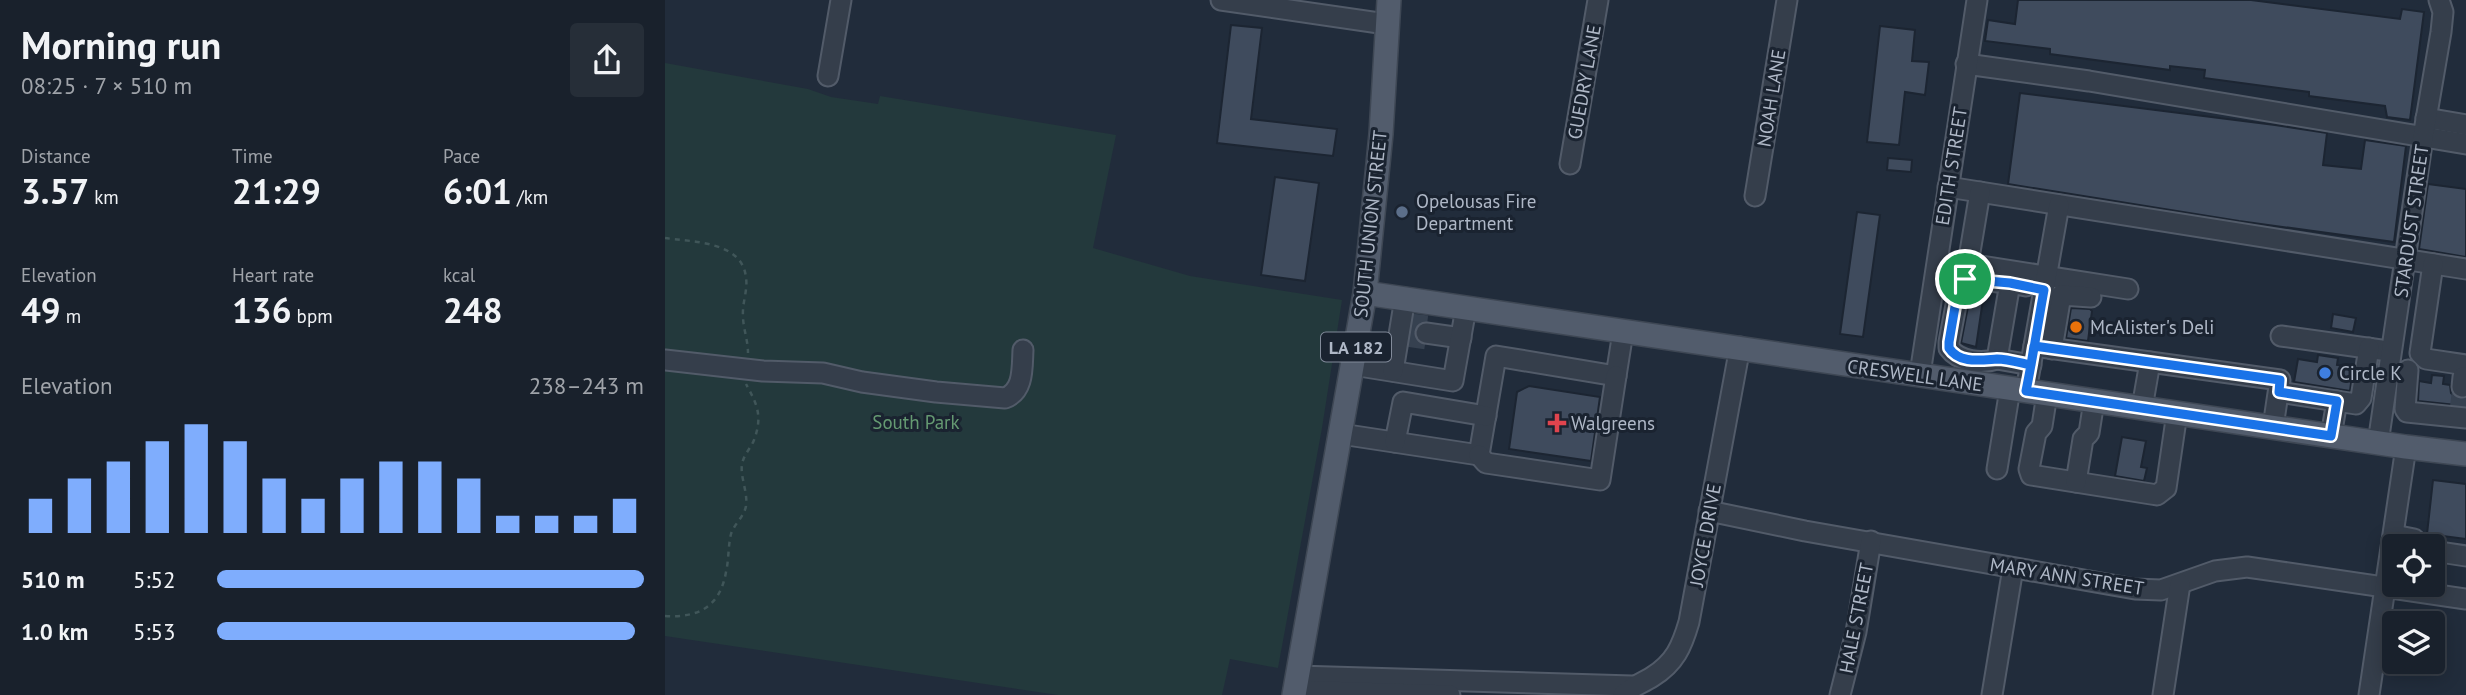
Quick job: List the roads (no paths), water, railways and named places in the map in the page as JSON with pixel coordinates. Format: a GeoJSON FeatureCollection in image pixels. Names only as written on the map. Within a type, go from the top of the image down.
{"type":"FeatureCollection","features":[{"type":"Feature","properties":{"kind":"main road","name":"SOUTH UNION STREET"},"geometry":{"type":"LineString","coordinates":[[1295,687],[1365,293],[1381,134],[1389,0]]}},
{"type":"Feature","properties":{"kind":"main road","name":"CRESWELL LANE"},"geometry":{"type":"LineString","coordinates":[[1365,293],[2460,453]]}},
{"type":"Feature","properties":{"kind":"street"},"geometry":{"type":"LineString","coordinates":[[828,76],[841,0]]}},
{"type":"Feature","properties":{"kind":"street"},"geometry":{"type":"LineString","coordinates":[[1221,0],[1386,24]]}},
{"type":"Feature","properties":{"kind":"street","name":"GUEDRY LANE"},"geometry":{"type":"LineString","coordinates":[[1570,164],[1598,0]]}},
{"type":"Feature","properties":{"kind":"street","name":"NOAH LANE"},"geometry":{"type":"LineString","coordinates":[[1755,195],[1787,0]]}},
{"type":"Feature","properties":{"kind":"street","name":"EDITH STREET"},"geometry":{"type":"LineString","coordinates":[[1920,374],[1977,0]]}},
{"type":"Feature","properties":{"kind":"street","name":"STARDUST STREET"},"geometry":{"type":"LineString","coordinates":[[2378,443],[2397,363],[2405,259],[2443,12],[2439,0]]}},
{"type":"Feature","properties":{"kind":"street"},"geometry":{"type":"LineString","coordinates":[[1966,64],[2424,127],[2466,125]]}},
{"type":"Feature","properties":{"kind":"street"},"geometry":{"type":"LineString","coordinates":[[2424,127],[2466,144]]}},
{"type":"Feature","properties":{"kind":"street"},"geometry":{"type":"LineString","coordinates":[[1948,187],[2466,269]]}},
{"type":"Feature","properties":{"kind":"street"},"geometry":{"type":"LineString","coordinates":[[1980,192],[1968,264],[2045,283],[2127,295],[2061,295],[2039,353],[2030,391],[1997,469]]}},
{"type":"Feature","properties":{"kind":"street"},"geometry":{"type":"LineString","coordinates":[[2039,353],[2045,283],[2059,205]]}},
{"type":"Feature","properties":{"kind":"street"},"geometry":{"type":"LineString","coordinates":[[2433,264],[2420,353],[2425,359],[2462,374]]}},
{"type":"Feature","properties":{"kind":"street"},"geometry":{"type":"LineString","coordinates":[[2045,283],[1965,279],[1958,289],[1949,342],[1952,352],[1963,358],[1982,361],[2039,353],[2150,362],[2280,380],[2273,427]]}},
{"type":"Feature","properties":{"kind":"street"},"geometry":{"type":"LineString","coordinates":[[1997,359],[2010,283]]}},
{"type":"Feature","properties":{"kind":"street"},"geometry":{"type":"LineString","coordinates":[[1405,298],[1418,332]]}},
{"type":"Feature","properties":{"kind":"street"},"geometry":{"type":"LineString","coordinates":[[1353,365],[1453,381],[1466,308]]}},
{"type":"Feature","properties":{"kind":"street"},"geometry":{"type":"LineString","coordinates":[[1341,434],[1479,455],[1486,463],[1600,480],[1623,331]]}},
{"type":"Feature","properties":{"kind":"street"},"geometry":{"type":"LineString","coordinates":[[1418,332],[1461,338]]}},
{"type":"Feature","properties":{"kind":"street"},"geometry":{"type":"LineString","coordinates":[[1393,371],[1418,332]]}},
{"type":"Feature","properties":{"kind":"street"},"geometry":{"type":"LineString","coordinates":[[2281,335],[2369,348],[2397,363],[2462,374]]}},
{"type":"Feature","properties":{"kind":"street","name":"JOYCE DRIVE"},"geometry":{"type":"LineString","coordinates":[[1627,690],[1652,677],[1677,656],[1689,622],[1740,347]]}},
{"type":"Feature","properties":{"kind":"street"},"geometry":{"type":"LineString","coordinates":[[2279,392],[2356,404],[2361,398],[2369,348]]}},
{"type":"Feature","properties":{"kind":"street"},"geometry":{"type":"LineString","coordinates":[[665,360],[747,370],[823,373],[936,393],[1005,398],[1013,395],[1018,387],[1023,350]]}},
{"type":"Feature","properties":{"kind":"street"},"geometry":{"type":"LineString","coordinates":[[1479,455],[1496,356],[1615,376]]}},
{"type":"Feature","properties":{"kind":"street"},"geometry":{"type":"LineString","coordinates":[[2142,408],[2150,362]]}},
{"type":"Feature","properties":{"kind":"street"},"geometry":{"type":"LineString","coordinates":[[2397,363],[2407,412],[2461,416],[2460,453]]}},
{"type":"Feature","properties":{"kind":"street"},"geometry":{"type":"LineString","coordinates":[[2030,391],[2042,426],[2036,433],[2029,473],[2031,475],[2151,494],[2162,493],[2166,488],[2177,413]]}},
{"type":"Feature","properties":{"kind":"street"},"geometry":{"type":"LineString","coordinates":[[2076,482],[2083,439],[2089,433],[2088,400]]}},
{"type":"Feature","properties":{"kind":"street"},"geometry":{"type":"LineString","coordinates":[[2331,436],[2337,401]]}},
{"type":"Feature","properties":{"kind":"street"},"geometry":{"type":"LineString","coordinates":[[1395,442],[1403,402],[1486,416]]}},
{"type":"Feature","properties":{"kind":"street"},"geometry":{"type":"LineString","coordinates":[[2394,534],[2406,447]]}},
{"type":"Feature","properties":{"kind":"street","name":"MARY ANN STREET"},"geometry":{"type":"LineString","coordinates":[[1709,511],[2135,589],[2161,590],[2215,571],[2246,567],[2382,586]]}},
{"type":"Feature","properties":{"kind":"street","name":"HALE STREET"},"geometry":{"type":"LineString","coordinates":[[1840,695],[1856,632],[1871,541]]}},
{"type":"Feature","properties":{"kind":"street"},"geometry":{"type":"LineString","coordinates":[[2445,553],[2466,556]]}},
{"type":"Feature","properties":{"kind":"street"},"geometry":{"type":"LineString","coordinates":[[1992,695],[2013,568]]}},
{"type":"Feature","properties":{"kind":"street"},"geometry":{"type":"LineString","coordinates":[[2163,695],[2180,584]]}},
{"type":"Feature","properties":{"kind":"street","name":"MARY ANN STREET"},"geometry":{"type":"LineString","coordinates":[[2445,596],[2466,599]]}},
{"type":"Feature","properties":{"kind":"street"},"geometry":{"type":"LineString","coordinates":[[2369,695],[2384,597]]}},
{"type":"Feature","properties":{"kind":"street"},"geometry":{"type":"LineString","coordinates":[[1295,687],[1627,690]]}},
{"type":"Feature","properties":{"kind":"street"},"geometry":{"type":"LineString","coordinates":[[1295,687],[1450,695]]}},
{"type":"Feature","properties":{"kind":"tunnel"},"geometry":{"type":"LineString","coordinates":[[1410,323],[1427,325]]}},
{"type":"Feature","properties":{"kind":"tunnel"},"geometry":{"type":"LineString","coordinates":[[1407,337],[1426,340]]}},
{"type":"Feature","properties":{"kind":"tunnel"},"geometry":{"type":"LineString","coordinates":[[2459,411],[2462,387]]}},
{"type":"Feature","properties":{"kind":"place","name":"Opelousas Fire Department"},"geometry":{"type":"Point","coordinates":[1402,212]}},
{"type":"Feature","properties":{"kind":"place","name":"McAlister's Deli"},"geometry":{"type":"Point","coordinates":[2076,327]}},
{"type":"Feature","properties":{"kind":"place","name":"Circle K"},"geometry":{"type":"Point","coordinates":[2325,373]}},
{"type":"Feature","properties":{"kind":"place","name":"Walgreens"},"geometry":{"type":"Point","coordinates":[1557,423]}},
{"type":"Feature","properties":{"kind":"park label","name":"South Park"},"geometry":{"type":"Point","coordinates":[916,422]}}]}
